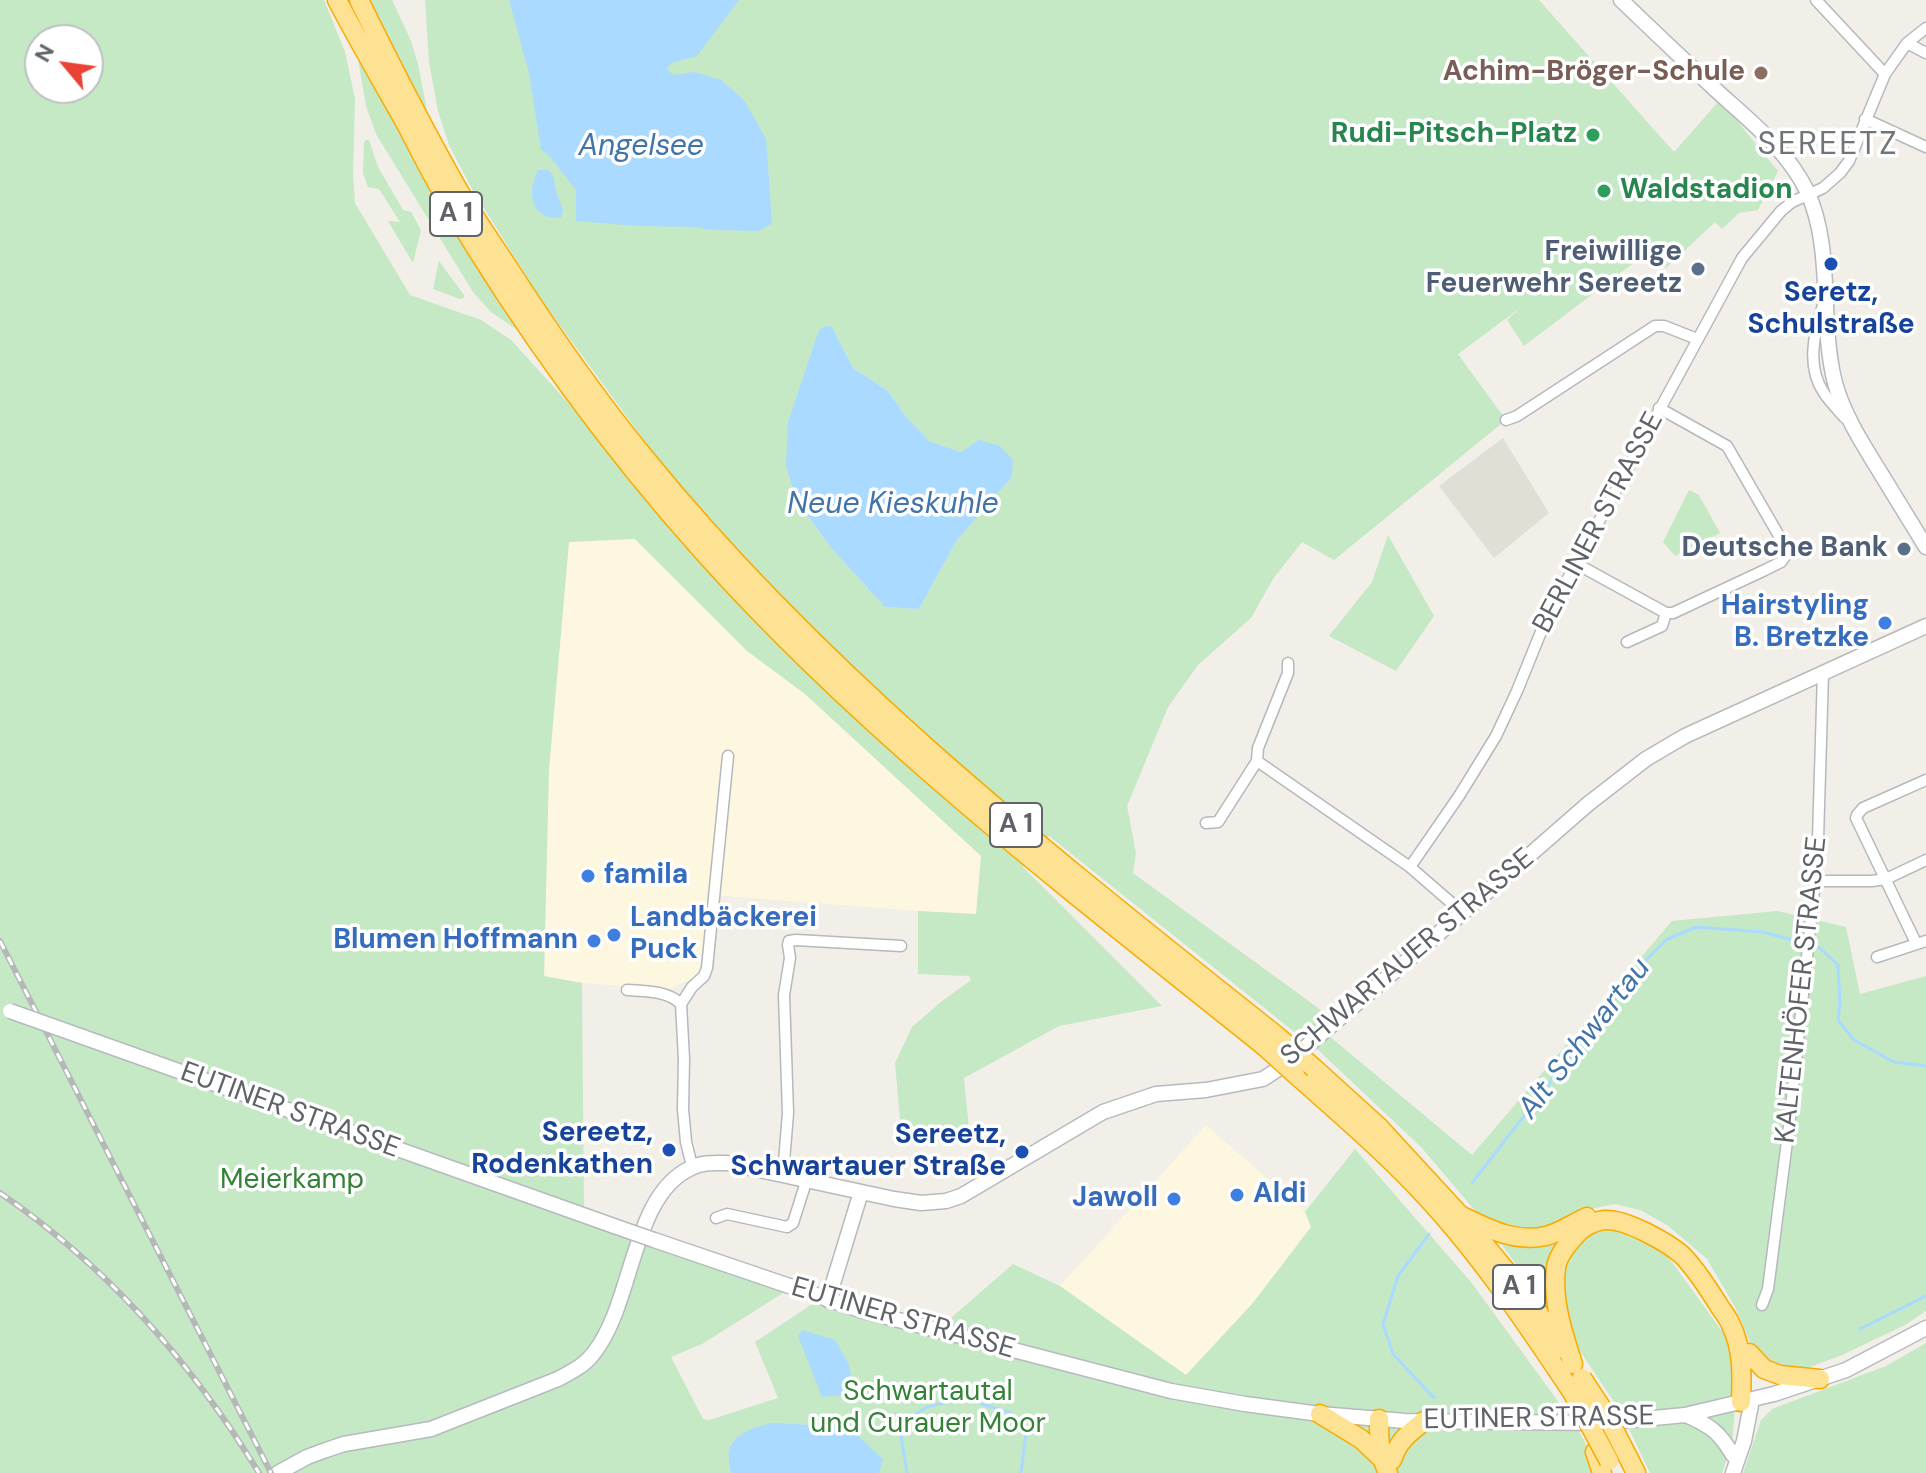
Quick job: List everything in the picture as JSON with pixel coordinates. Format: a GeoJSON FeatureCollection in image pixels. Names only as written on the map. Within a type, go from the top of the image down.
{"type":"FeatureCollection","features":[{"type":"Feature","properties":{"kind":"highway","name":"A 1"},"geometry":{"type":"LineString","coordinates":[[337,0],[446,199],[525,321],[591,416],[706,555],[991,804],[1270,1041],[1314,1068],[1379,1127],[1460,1215],[1527,1296],[1573,1383],[1605,1465]]}},
{"type":"Feature","properties":{"kind":"highway","name":"A 1"},"geometry":{"type":"LineString","coordinates":[[359,0],[462,196],[534,308],[606,409],[768,609]]}},
{"type":"Feature","properties":{"kind":"highway","name":"A 1"},"geometry":{"type":"LineString","coordinates":[[1270,1041],[1295,1074],[1367,1138],[1429,1200],[1514,1305],[1553,1363],[1607,1416],[1636,1473]]}},
{"type":"Feature","properties":{"kind":"highway"},"geometry":{"type":"LineString","coordinates":[[1460,1215],[1498,1234],[1525,1237],[1547,1236],[1589,1216],[1624,1216],[1650,1226],[1683,1247],[1704,1268],[1737,1323],[1749,1353],[1753,1377],[1747,1401]]}},
{"type":"Feature","properties":{"kind":"highway"},"geometry":{"type":"LineString","coordinates":[[1573,1383],[1556,1296],[1556,1265],[1564,1248],[1577,1233],[1590,1224],[1605,1220],[1646,1233],[1679,1253],[1699,1273],[1731,1324],[1742,1363],[1747,1401]]}},
{"type":"Feature","properties":{"kind":"highway"},"geometry":{"type":"LineString","coordinates":[[1749,1353],[1764,1369],[1780,1375],[1820,1379]]}},
{"type":"Feature","properties":{"kind":"highway"},"geometry":{"type":"LineString","coordinates":[[1320,1414],[1361,1439],[1389,1466]]}},
{"type":"Feature","properties":{"kind":"highway"},"geometry":{"type":"LineString","coordinates":[[1384,1419],[1378,1444],[1389,1466]]}},
{"type":"Feature","properties":{"kind":"highway"},"geometry":{"type":"LineString","coordinates":[[1389,1466],[1402,1439],[1424,1421]]}},
{"type":"Feature","properties":{"kind":"main road"},"geometry":{"type":"LineString","coordinates":[[1621,0],[1773,142],[1795,169],[1808,194],[1820,234],[1829,350],[1835,384],[1851,425],[1926,547]]}},
{"type":"Feature","properties":{"kind":"main road","name":"SCHWARTAUER STRASSE"},"geometry":{"type":"LineString","coordinates":[[692,1166],[727,1163],[921,1203],[946,1201],[975,1189],[1091,1119],[1126,1103],[1156,1094],[1206,1090],[1263,1079],[1286,1064],[1594,798],[1646,759],[1685,736],[1926,626]]}},
{"type":"Feature","properties":{"kind":"main road","name":"EUTINER STRASSE"},"geometry":{"type":"LineString","coordinates":[[5,1009],[828,1300],[1171,1391],[1245,1404],[1320,1414],[1424,1421],[1602,1423],[1685,1415],[1747,1401],[1846,1370],[1926,1328]]}},
{"type":"Feature","properties":{"kind":"main road"},"geometry":{"type":"LineString","coordinates":[[278,1473],[307,1457],[344,1444],[431,1429],[558,1379],[586,1362],[605,1337],[656,1198],[665,1185],[692,1166]]}},
{"type":"Feature","properties":{"kind":"main road"},"geometry":{"type":"LineString","coordinates":[[828,1300],[861,1192]]}},
{"type":"Feature","properties":{"kind":"main road"},"geometry":{"type":"LineString","coordinates":[[1732,1473],[1733,1455],[1747,1401]]}},
{"type":"Feature","properties":{"kind":"main road"},"geometry":{"type":"LineString","coordinates":[[1732,1473],[1744,1441],[1747,1401]]}},
{"type":"Feature","properties":{"kind":"main road"},"geometry":{"type":"LineString","coordinates":[[1685,1415],[1716,1431],[1733,1455]]}},
{"type":"Feature","properties":{"kind":"street"},"geometry":{"type":"LineString","coordinates":[[1816,0],[1885,74]]}},
{"type":"Feature","properties":{"kind":"street","name":"BERLINER STRASSE"},"geometry":{"type":"LineString","coordinates":[[1410,867],[1496,736],[1547,617],[1742,258],[1781,211],[1792,202],[1823,188],[1840,173],[1849,161],[1885,74],[1907,43],[1926,28]]}},
{"type":"Feature","properties":{"kind":"street"},"geometry":{"type":"LineString","coordinates":[[1907,43],[1926,53]]}},
{"type":"Feature","properties":{"kind":"street"},"geometry":{"type":"LineString","coordinates":[[1865,119],[1926,147]]}},
{"type":"Feature","properties":{"kind":"street"},"geometry":{"type":"LineString","coordinates":[[1506,420],[1517,416],[1655,326],[1664,326],[1697,339]]}},
{"type":"Feature","properties":{"kind":"street"},"geometry":{"type":"LineString","coordinates":[[1575,563],[1666,613],[1673,613],[1781,562],[1786,555],[1782,541],[1727,446],[1659,408]]}},
{"type":"Feature","properties":{"kind":"street"},"geometry":{"type":"LineString","coordinates":[[1627,642],[1662,626],[1666,613]]}},
{"type":"Feature","properties":{"kind":"street"},"geometry":{"type":"LineString","coordinates":[[1206,823],[1218,822],[1257,761],[1258,748],[1288,673],[1288,663]]}},
{"type":"Feature","properties":{"kind":"street","name":"KALTENHÖFER STRASSE"},"geometry":{"type":"LineString","coordinates":[[1762,1305],[1768,1289],[1789,1126],[1815,881],[1823,673]]}},
{"type":"Feature","properties":{"kind":"street"},"geometry":{"type":"LineString","coordinates":[[692,1166],[683,1109],[681,1004],[707,968],[728,756]]}},
{"type":"Feature","properties":{"kind":"street"},"geometry":{"type":"LineString","coordinates":[[1257,761],[1410,867],[1463,913]]}},
{"type":"Feature","properties":{"kind":"street"},"geometry":{"type":"LineString","coordinates":[[1877,957],[1921,942],[1856,818],[1863,808],[1926,780]]}},
{"type":"Feature","properties":{"kind":"street"},"geometry":{"type":"LineString","coordinates":[[1815,881],[1886,879],[1926,860]]}},
{"type":"Feature","properties":{"kind":"street"},"geometry":{"type":"LineString","coordinates":[[783,1174],[788,1113],[784,995],[790,958],[789,941],[901,946]]}},
{"type":"Feature","properties":{"kind":"street"},"geometry":{"type":"LineString","coordinates":[[627,990],[675,998],[681,1004]]}},
{"type":"Feature","properties":{"kind":"street"},"geometry":{"type":"LineString","coordinates":[[716,1218],[727,1214],[787,1227],[793,1223],[807,1179]]}},
{"type":"Feature","properties":{"kind":"shaded area"},"geometry":{"type":"Polygon","coordinates":[[[1503,438],[1549,513],[1494,558],[1439,486],[1503,438]]]}},
{"type":"Feature","properties":{"kind":"shaded area"},"geometry":{"type":"Polygon","coordinates":[[[634,539],[747,651],[805,694],[981,856],[977,914],[714,895],[703,974],[669,989],[544,977],[549,769],[569,541],[634,539]]]}},
{"type":"Feature","properties":{"kind":"shaded area"},"geometry":{"type":"Polygon","coordinates":[[[1206,1125],[1305,1212],[1312,1227],[1252,1304],[1186,1375],[1060,1286],[1206,1125]]]}},
{"type":"Feature","properties":{"kind":"green space"},"geometry":{"type":"Polygon","coordinates":[[[0,0],[324,0],[345,52],[355,99],[355,203],[410,295],[481,320],[511,340],[665,517],[925,780],[945,751],[871,686],[693,507],[542,301],[472,189],[449,145],[438,111],[429,62],[425,0],[1539,0],[1674,152],[1720,100],[1778,171],[1758,210],[1739,213],[1722,229],[1715,222],[1666,268],[1651,266],[1643,256],[1524,346],[1507,320],[1520,308],[1458,354],[1506,420],[1334,560],[1302,542],[1273,579],[1251,618],[1198,665],[1168,707],[1127,806],[1136,853],[1133,873],[1329,1016],[1302,1038],[1049,836],[1023,867],[1162,1006],[1059,1026],[964,1078],[970,1140],[902,1142],[895,1063],[912,1027],[971,980],[969,976],[918,974],[918,911],[976,914],[981,856],[805,694],[747,651],[635,539],[569,542],[549,769],[544,976],[582,983],[584,1215],[791,1288],[702,1344],[671,1357],[703,1419],[709,1420],[778,1398],[755,1342],[823,1297],[944,1324],[1013,1264],[1060,1286],[1186,1375],[1252,1304],[1311,1227],[1305,1212],[1355,1149],[1471,1282],[1576,1426],[1602,1473],[0,1473],[0,0]],[[832,327],[796,500],[832,549],[885,607],[919,609],[957,540],[1012,477],[961,452],[929,441],[888,391],[853,368],[832,327]]]}},
{"type":"Feature","properties":{"kind":"green space"},"geometry":{"type":"Polygon","coordinates":[[[366,0],[392,0],[411,41],[429,121],[366,0]]]}},
{"type":"Feature","properties":{"kind":"green space"},"geometry":{"type":"Polygon","coordinates":[[[358,59],[520,332],[491,312],[473,292],[376,134],[366,106],[358,59]]]}},
{"type":"Feature","properties":{"kind":"green space"},"geometry":{"type":"Polygon","coordinates":[[[366,140],[369,140],[378,167],[403,210],[411,212],[421,230],[413,263],[388,221],[400,222],[379,189],[368,187],[363,173],[366,140]]]}},
{"type":"Feature","properties":{"kind":"green space"},"geometry":{"type":"Polygon","coordinates":[[[439,261],[464,295],[464,298],[433,289],[439,261]]]}},
{"type":"Feature","properties":{"kind":"green space"},"geometry":{"type":"Polygon","coordinates":[[[1689,490],[1699,495],[1720,533],[1675,556],[1663,542],[1689,490]]]}},
{"type":"Feature","properties":{"kind":"green space"},"geometry":{"type":"Polygon","coordinates":[[[1388,535],[1434,616],[1396,671],[1329,636],[1372,582],[1388,535]]]}},
{"type":"Feature","properties":{"kind":"green space"},"geometry":{"type":"Polygon","coordinates":[[[1777,911],[1846,927],[1860,994],[1926,976],[1926,1311],[1905,1325],[1842,1355],[1802,1370],[1783,1373],[1756,1356],[1735,1307],[1707,1259],[1667,1225],[1640,1210],[1615,1204],[1586,1210],[1590,1232],[1608,1228],[1664,1251],[1727,1338],[1738,1369],[1732,1444],[1722,1473],[1650,1473],[1622,1414],[1570,1336],[1483,1220],[1421,1147],[1315,1047],[1328,1035],[1472,1155],[1672,921],[1777,911]]]}},
{"type":"Feature","properties":{"kind":"green space"},"geometry":{"type":"Polygon","coordinates":[[[1926,1343],[1926,1473],[1743,1473],[1761,1420],[1772,1409],[1886,1366],[1926,1343]]]}},
{"type":"Feature","properties":{"kind":"water","name":"Angelsee"},"geometry":{"type":"Polygon","coordinates":[[[509,0],[739,0],[697,56],[671,63],[667,69],[673,75],[693,72],[721,80],[744,100],[766,139],[772,224],[758,231],[576,221],[576,190],[541,149],[529,73],[509,0]]]}},
{"type":"Feature","properties":{"kind":"water"},"geometry":{"type":"Polygon","coordinates":[[[538,170],[548,170],[553,175],[563,210],[561,218],[543,214],[534,203],[532,195],[538,170]]]}},
{"type":"Feature","properties":{"kind":"water","name":"Neue Kieskuhle"},"geometry":{"type":"Polygon","coordinates":[[[832,327],[853,368],[888,391],[929,441],[961,452],[979,440],[1000,446],[1013,460],[1012,477],[957,540],[919,609],[885,607],[832,549],[796,500],[786,465],[788,422],[819,330],[832,327]]]}},
{"type":"Feature","properties":{"kind":"water"},"geometry":{"type":"Polygon","coordinates":[[[802,1330],[835,1340],[849,1365],[854,1394],[822,1397],[798,1336],[802,1330]]]}},
{"type":"Feature","properties":{"kind":"water"},"geometry":{"type":"Polygon","coordinates":[[[773,1423],[848,1427],[883,1459],[879,1473],[731,1473],[729,1452],[735,1440],[753,1428],[773,1423]]]}},
{"type":"Feature","properties":{"kind":"waterway","name":"Alt Schwartau"},"geometry":{"type":"LineString","coordinates":[[1472,1183],[1642,964],[1666,940],[1696,927],[1763,932],[1820,948],[1838,965],[1838,1020],[1854,1040],[1894,1062],[1926,1066]]}},
{"type":"Feature","properties":{"kind":"waterway","name":"Alt Schwartau"},"geometry":{"type":"LineString","coordinates":[[1429,1234],[1398,1276],[1383,1324],[1393,1354],[1434,1398]]}},
{"type":"Feature","properties":{"kind":"waterway"},"geometry":{"type":"LineString","coordinates":[[1860,1329],[1926,1296]]}},
{"type":"Feature","properties":{"kind":"waterway","name":"Alt Schwartau"},"geometry":{"type":"LineString","coordinates":[[907,1473],[901,1436],[908,1419],[927,1407],[968,1400],[1009,1412],[1019,1422],[1026,1434],[1021,1473]]}},
{"type":"Feature","properties":{"kind":"railway"},"geometry":{"type":"LineString","coordinates":[[0,941],[271,1473]]}},
{"type":"Feature","properties":{"kind":"railway"},"geometry":{"type":"LineString","coordinates":[[0,1193],[76,1252],[144,1319],[205,1393],[259,1473]]}},
{"type":"Feature","properties":{"kind":"place","name":"Achim-Bröger-Schule"},"geometry":{"type":"Point","coordinates":[1761,73]}},
{"type":"Feature","properties":{"kind":"place","name":"Rudi-Pitsch-Platz"},"geometry":{"type":"Point","coordinates":[1593,135]}},
{"type":"Feature","properties":{"kind":"place","name":"Waldstadion"},"geometry":{"type":"Point","coordinates":[1604,191]}},
{"type":"Feature","properties":{"kind":"place","name":"Seretz, Schulstraße"},"geometry":{"type":"Point","coordinates":[1831,264]}},
{"type":"Feature","properties":{"kind":"place","name":"Freiwillige Feuerwehr Sereetz"},"geometry":{"type":"Point","coordinates":[1698,269]}},
{"type":"Feature","properties":{"kind":"place","name":"Deutsche Bank"},"geometry":{"type":"Point","coordinates":[1904,549]}},
{"type":"Feature","properties":{"kind":"place","name":"Hairstyling B. Bretzke"},"geometry":{"type":"Point","coordinates":[1885,623]}},
{"type":"Feature","properties":{"kind":"place","name":"famila"},"geometry":{"type":"Point","coordinates":[588,876]}},
{"type":"Feature","properties":{"kind":"place","name":"Landbäckerei Puck"},"geometry":{"type":"Point","coordinates":[614,935]}},
{"type":"Feature","properties":{"kind":"place","name":"Blumen Hoffmann"},"geometry":{"type":"Point","coordinates":[594,941]}},
{"type":"Feature","properties":{"kind":"place","name":"Sereetz, Rodenkathen"},"geometry":{"type":"Point","coordinates":[669,1150]}},
{"type":"Feature","properties":{"kind":"place","name":"Sereetz, Schwartauer Straße"},"geometry":{"type":"Point","coordinates":[1022,1152]}},
{"type":"Feature","properties":{"kind":"place","name":"Aldi"},"geometry":{"type":"Point","coordinates":[1237,1195]}},
{"type":"Feature","properties":{"kind":"place","name":"Jawoll"},"geometry":{"type":"Point","coordinates":[1174,1199]}},
{"type":"Feature","properties":{"kind":"district","name":"SEREETZ"},"geometry":{"type":"Point","coordinates":[1828,146]}},
{"type":"Feature","properties":{"kind":"park label","name":"Meierkamp"},"geometry":{"type":"Point","coordinates":[292,1181]}},
{"type":"Feature","properties":{"kind":"park label","name":"Schwartautal und Curauer Moor"},"geometry":{"type":"Point","coordinates":[928,1409]}}]}
